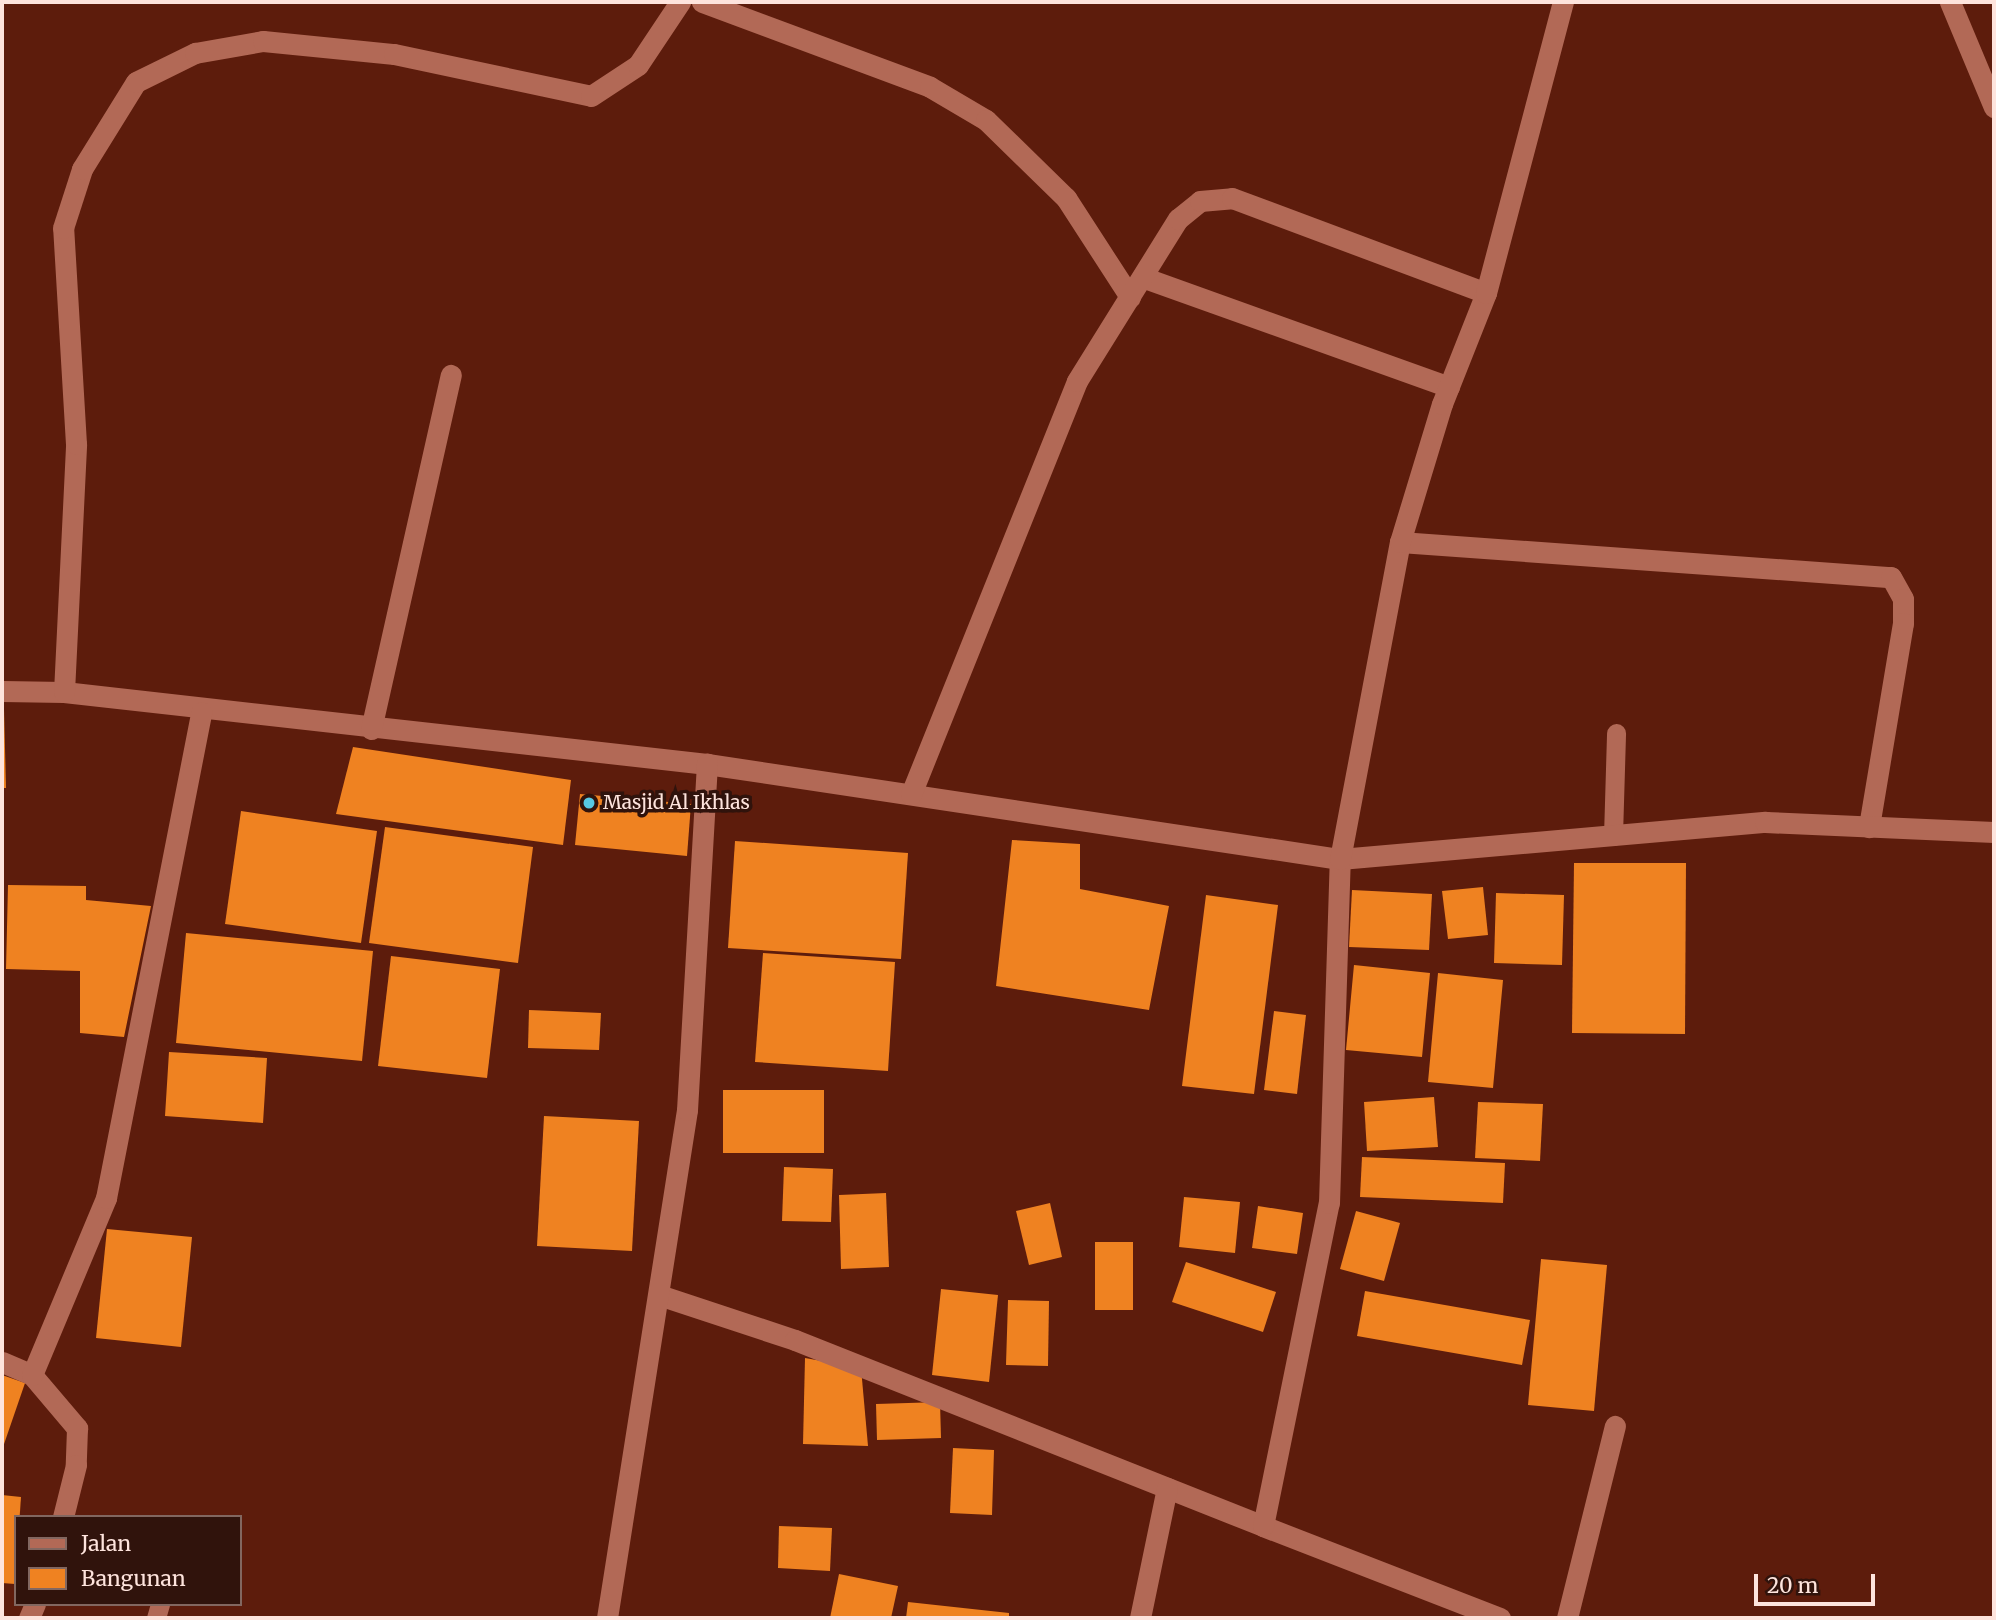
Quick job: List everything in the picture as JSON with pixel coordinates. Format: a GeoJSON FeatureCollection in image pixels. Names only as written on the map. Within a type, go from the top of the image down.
{"type":"FeatureCollection","features":[{"type":"Feature","properties":{"kind":"street"},"geometry":{"type":"LineString","coordinates":[[64,692],[76,444],[63,228],[82,169],[136,82],[195,53],[263,41],[394,54],[591,96],[638,65],[680,2]]}},
{"type":"Feature","properties":{"kind":"street"},"geometry":{"type":"LineString","coordinates":[[702,2],[930,87],[986,120],[1066,198],[1130,297]]}},
{"type":"Feature","properties":{"kind":"street"},"geometry":{"type":"LineString","coordinates":[[1263,1526],[1329,1203],[1340,859],[1400,542],[1449,387],[1486,293],[1563,2]]}},
{"type":"Feature","properties":{"kind":"street"},"geometry":{"type":"LineString","coordinates":[[1951,2],[1994,107]]}},
{"type":"Feature","properties":{"kind":"street"},"geometry":{"type":"LineString","coordinates":[[911,794],[1077,381],[1178,219],[1200,201],[1232,198],[1486,293]]}},
{"type":"Feature","properties":{"kind":"street"},"geometry":{"type":"LineString","coordinates":[[1142,277],[1449,387]]}},
{"type":"Feature","properties":{"kind":"street"},"geometry":{"type":"LineString","coordinates":[[371,729],[451,375]]}},
{"type":"Feature","properties":{"kind":"street"},"geometry":{"type":"LineString","coordinates":[[1400,542],[1891,577],[1903,599],[1903,623],[1869,827]]}},
{"type":"Feature","properties":{"kind":"street"},"geometry":{"type":"LineString","coordinates":[[2,691],[64,692],[201,712],[707,764],[1340,859],[1765,822],[1994,832]]}},
{"type":"Feature","properties":{"kind":"street"},"geometry":{"type":"LineString","coordinates":[[32,1375],[106,1198],[201,712]]}},
{"type":"Feature","properties":{"kind":"street"},"geometry":{"type":"LineString","coordinates":[[607,1618],[687,1110],[707,764]]}},
{"type":"Feature","properties":{"kind":"street"},"geometry":{"type":"LineString","coordinates":[[659,1295],[794,1340],[1500,1618]]}},
{"type":"Feature","properties":{"kind":"street"},"geometry":{"type":"LineString","coordinates":[[2,1362],[32,1375],[77,1428],[76,1465],[64,1515]]}},
{"type":"Feature","properties":{"kind":"street"},"geometry":{"type":"LineString","coordinates":[[1567,1618],[1615,1426]]}},
{"type":"Feature","properties":{"kind":"street"},"geometry":{"type":"LineString","coordinates":[[1140,1618],[1167,1488]]}},
{"type":"Feature","properties":{"kind":"lane"},"geometry":{"type":"LineString","coordinates":[[1614,836],[1616,733]]}},
{"type":"Feature","properties":{"kind":"building"},"geometry":{"type":"Polygon","coordinates":[[[4,709],[6,788],[2,788],[4,709]]]}},
{"type":"Feature","properties":{"kind":"building"},"geometry":{"type":"Polygon","coordinates":[[[353,747],[571,780],[563,845],[336,814],[353,747]]]}},
{"type":"Feature","properties":{"kind":"building"},"geometry":{"type":"Polygon","coordinates":[[[580,794],[691,804],[687,856],[575,845],[580,794]]]}},
{"type":"Feature","properties":{"kind":"building"},"geometry":{"type":"Polygon","coordinates":[[[241,811],[377,831],[361,943],[225,924],[241,811]]]}},
{"type":"Feature","properties":{"kind":"building"},"geometry":{"type":"Polygon","coordinates":[[[385,827],[533,847],[518,963],[369,943],[385,827]]]}},
{"type":"Feature","properties":{"kind":"building"},"geometry":{"type":"Polygon","coordinates":[[[1012,840],[1080,844],[1080,889],[1169,906],[1149,1010],[996,986],[1012,840]]]}},
{"type":"Feature","properties":{"kind":"building"},"geometry":{"type":"Polygon","coordinates":[[[735,841],[908,853],[901,959],[728,948],[735,841]]]}},
{"type":"Feature","properties":{"kind":"building"},"geometry":{"type":"Polygon","coordinates":[[[1574,863],[1686,863],[1685,1034],[1572,1033],[1574,863]]]}},
{"type":"Feature","properties":{"kind":"building"},"geometry":{"type":"Polygon","coordinates":[[[8,885],[86,886],[86,900],[151,906],[124,1037],[80,1033],[80,971],[6,969],[8,885]]]}},
{"type":"Feature","properties":{"kind":"building"},"geometry":{"type":"Polygon","coordinates":[[[1483,887],[1488,935],[1448,939],[1442,891],[1483,887]]]}},
{"type":"Feature","properties":{"kind":"building"},"geometry":{"type":"Polygon","coordinates":[[[1352,890],[1432,894],[1429,950],[1349,947],[1352,890]]]}},
{"type":"Feature","properties":{"kind":"building"},"geometry":{"type":"Polygon","coordinates":[[[1496,893],[1564,895],[1562,965],[1494,963],[1496,893]]]}},
{"type":"Feature","properties":{"kind":"building"},"geometry":{"type":"Polygon","coordinates":[[[1206,895],[1278,905],[1254,1094],[1182,1086],[1206,895]]]}},
{"type":"Feature","properties":{"kind":"building"},"geometry":{"type":"Polygon","coordinates":[[[186,933],[373,951],[362,1061],[176,1043],[186,933]]]}},
{"type":"Feature","properties":{"kind":"building"},"geometry":{"type":"Polygon","coordinates":[[[763,953],[895,962],[888,1071],[755,1062],[763,953]]]}},
{"type":"Feature","properties":{"kind":"building"},"geometry":{"type":"Polygon","coordinates":[[[391,956],[500,969],[487,1078],[378,1066],[391,956]]]}},
{"type":"Feature","properties":{"kind":"building"},"geometry":{"type":"Polygon","coordinates":[[[1354,965],[1430,973],[1422,1057],[1346,1050],[1354,965]]]}},
{"type":"Feature","properties":{"kind":"building"},"geometry":{"type":"Polygon","coordinates":[[[1438,973],[1503,980],[1493,1088],[1428,1082],[1438,973]]]}},
{"type":"Feature","properties":{"kind":"building"},"geometry":{"type":"Polygon","coordinates":[[[529,1010],[601,1013],[599,1050],[528,1048],[529,1010]]]}},
{"type":"Feature","properties":{"kind":"building"},"geometry":{"type":"Polygon","coordinates":[[[1274,1011],[1306,1015],[1297,1094],[1264,1090],[1274,1011]]]}},
{"type":"Feature","properties":{"kind":"building"},"geometry":{"type":"Polygon","coordinates":[[[169,1052],[267,1058],[263,1123],[165,1116],[169,1052]]]}},
{"type":"Feature","properties":{"kind":"building"},"geometry":{"type":"Polygon","coordinates":[[[723,1090],[824,1090],[824,1153],[723,1153],[723,1090]]]}},
{"type":"Feature","properties":{"kind":"building"},"geometry":{"type":"Polygon","coordinates":[[[1434,1097],[1438,1147],[1367,1151],[1364,1102],[1434,1097]]]}},
{"type":"Feature","properties":{"kind":"building"},"geometry":{"type":"Polygon","coordinates":[[[1478,1102],[1543,1104],[1540,1161],[1475,1158],[1478,1102]]]}},
{"type":"Feature","properties":{"kind":"building"},"geometry":{"type":"Polygon","coordinates":[[[544,1116],[639,1121],[632,1251],[537,1246],[544,1116]]]}},
{"type":"Feature","properties":{"kind":"building"},"geometry":{"type":"Polygon","coordinates":[[[1362,1157],[1505,1163],[1503,1203],[1360,1197],[1362,1157]]]}},
{"type":"Feature","properties":{"kind":"building"},"geometry":{"type":"Polygon","coordinates":[[[784,1167],[833,1169],[831,1222],[782,1221],[784,1167]]]}},
{"type":"Feature","properties":{"kind":"building"},"geometry":{"type":"Polygon","coordinates":[[[886,1193],[889,1267],[841,1269],[839,1195],[886,1193]]]}},
{"type":"Feature","properties":{"kind":"building"},"geometry":{"type":"Polygon","coordinates":[[[1184,1197],[1240,1202],[1235,1253],[1179,1247],[1184,1197]]]}},
{"type":"Feature","properties":{"kind":"building"},"geometry":{"type":"Polygon","coordinates":[[[1050,1203],[1062,1257],[1029,1265],[1016,1211],[1050,1203]]]}},
{"type":"Feature","properties":{"kind":"building"},"geometry":{"type":"Polygon","coordinates":[[[1258,1206],[1303,1213],[1297,1254],[1252,1248],[1258,1206]]]}},
{"type":"Feature","properties":{"kind":"building"},"geometry":{"type":"Polygon","coordinates":[[[1356,1211],[1400,1223],[1384,1281],[1340,1269],[1356,1211]]]}},
{"type":"Feature","properties":{"kind":"building"},"geometry":{"type":"Polygon","coordinates":[[[107,1229],[192,1237],[181,1347],[96,1338],[107,1229]]]}},
{"type":"Feature","properties":{"kind":"building"},"geometry":{"type":"Polygon","coordinates":[[[1095,1242],[1133,1242],[1133,1310],[1095,1310],[1095,1242]]]}},
{"type":"Feature","properties":{"kind":"building"},"geometry":{"type":"Polygon","coordinates":[[[1541,1259],[1607,1265],[1594,1411],[1528,1405],[1541,1259]]]}},
{"type":"Feature","properties":{"kind":"building"},"geometry":{"type":"Polygon","coordinates":[[[1186,1262],[1276,1292],[1263,1332],[1172,1302],[1186,1262]]]}},
{"type":"Feature","properties":{"kind":"building"},"geometry":{"type":"Polygon","coordinates":[[[941,1289],[998,1295],[989,1382],[932,1375],[941,1289]]]}},
{"type":"Feature","properties":{"kind":"building"},"geometry":{"type":"Polygon","coordinates":[[[1365,1291],[1530,1320],[1522,1365],[1357,1336],[1365,1291]]]}},
{"type":"Feature","properties":{"kind":"building"},"geometry":{"type":"Polygon","coordinates":[[[1008,1300],[1049,1301],[1048,1366],[1006,1365],[1008,1300]]]}},
{"type":"Feature","properties":{"kind":"building"},"geometry":{"type":"Polygon","coordinates":[[[805,1358],[861,1368],[868,1446],[803,1444],[805,1358]]]}},
{"type":"Feature","properties":{"kind":"building"},"geometry":{"type":"Polygon","coordinates":[[[2,1375],[25,1383],[2,1450],[2,1375]]]}},
{"type":"Feature","properties":{"kind":"building"},"geometry":{"type":"Polygon","coordinates":[[[940,1402],[941,1438],[877,1440],[876,1404],[940,1402]]]}},
{"type":"Feature","properties":{"kind":"building"},"geometry":{"type":"Polygon","coordinates":[[[953,1448],[994,1450],[992,1515],[950,1513],[953,1448]]]}},
{"type":"Feature","properties":{"kind":"building"},"geometry":{"type":"Polygon","coordinates":[[[2,1495],[21,1497],[20,1515],[14,1515],[14,1584],[2,1583],[2,1495]]]}},
{"type":"Feature","properties":{"kind":"building"},"geometry":{"type":"Polygon","coordinates":[[[779,1526],[832,1528],[830,1571],[778,1568],[779,1526]]]}},
{"type":"Feature","properties":{"kind":"building"},"geometry":{"type":"Polygon","coordinates":[[[839,1574],[898,1586],[891,1618],[830,1618],[839,1574]]]}},
{"type":"Feature","properties":{"kind":"building"},"geometry":{"type":"Polygon","coordinates":[[[908,1602],[1009,1613],[1009,1618],[906,1618],[908,1602]]]}},
{"type":"Feature","properties":{"kind":"place","name":"Masjid Al Ikhlas"},"geometry":{"type":"Point","coordinates":[589,803]}}]}
